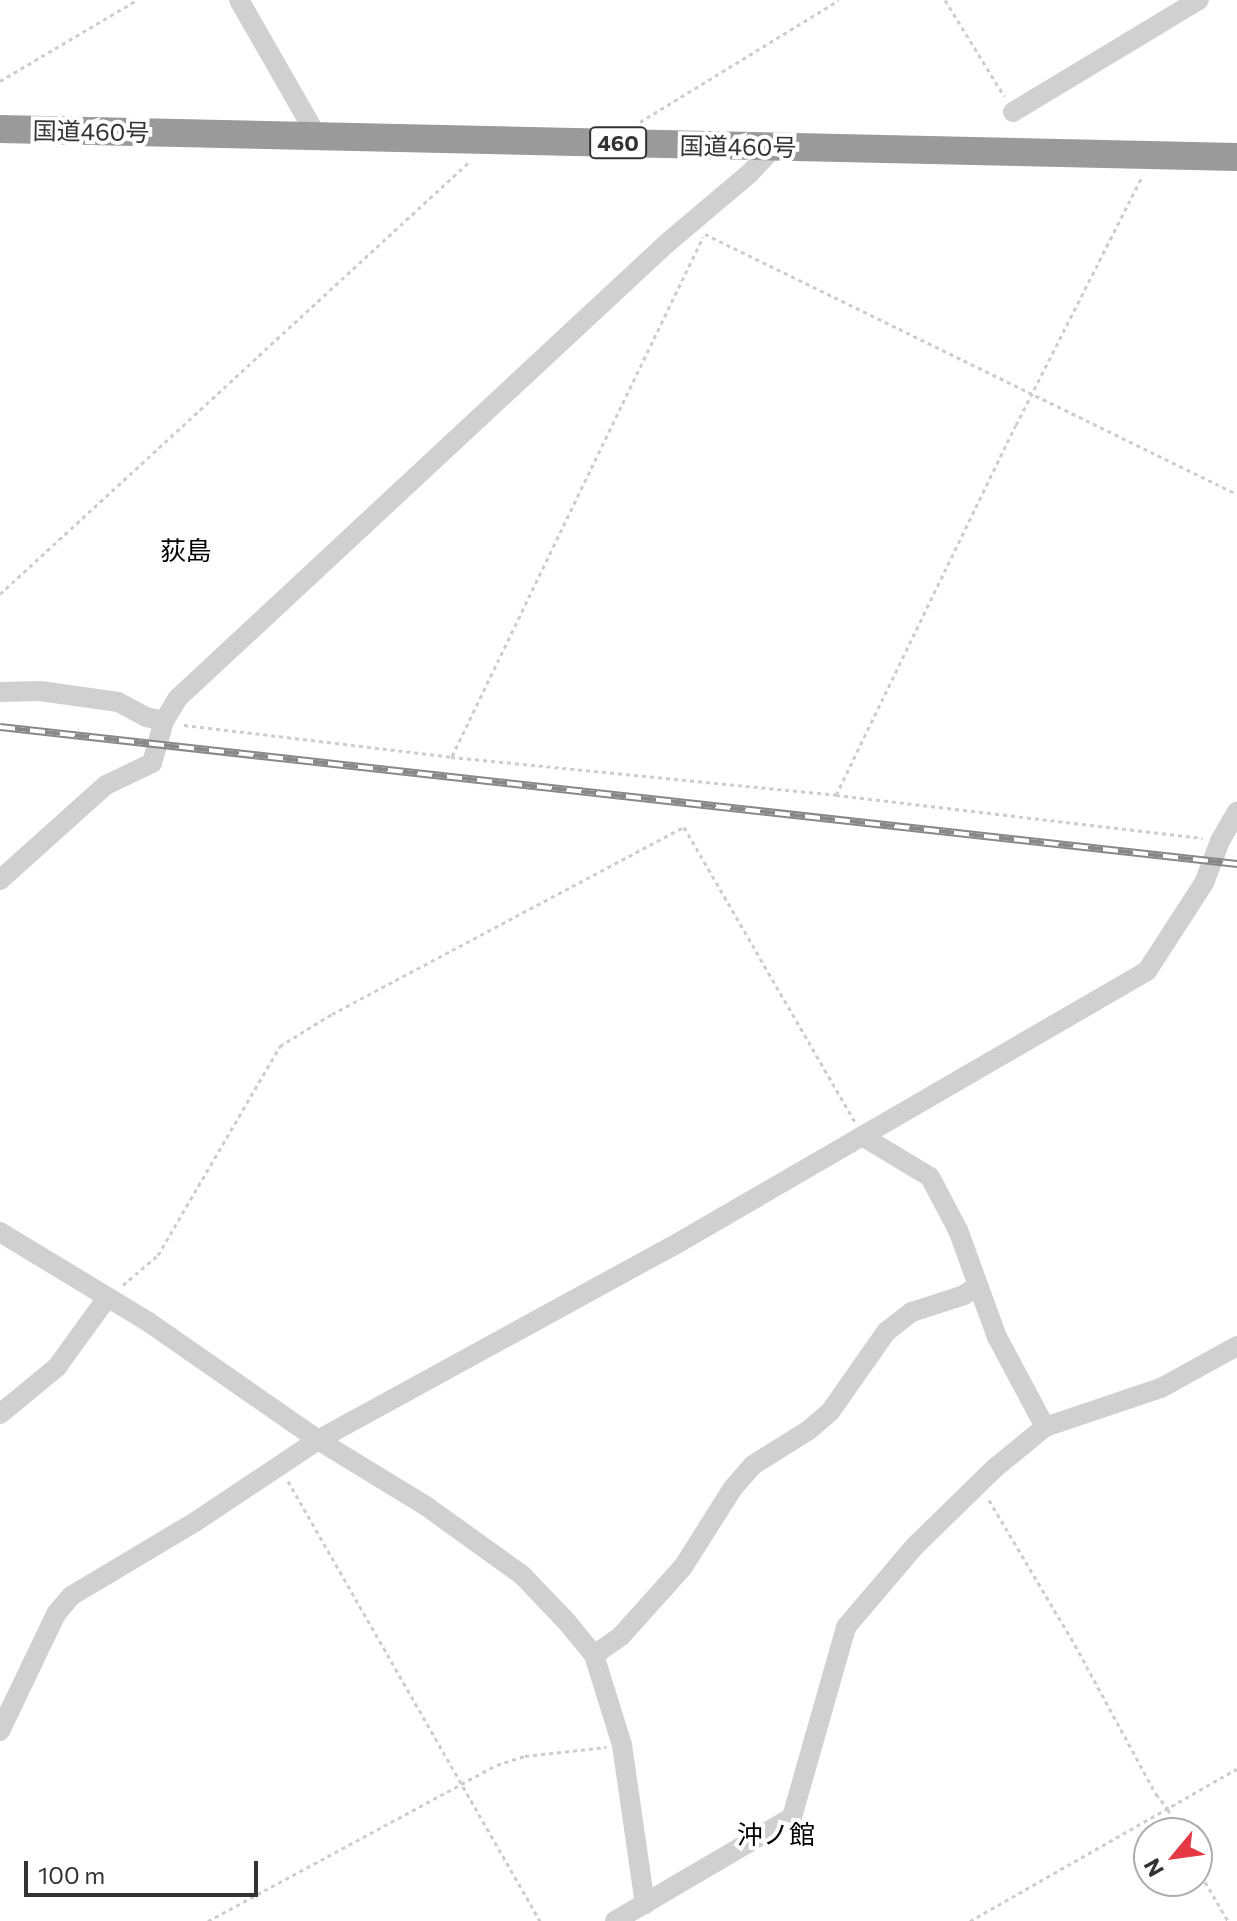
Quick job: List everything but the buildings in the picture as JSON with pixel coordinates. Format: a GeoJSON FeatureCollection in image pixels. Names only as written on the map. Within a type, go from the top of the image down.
{"type":"FeatureCollection","features":[{"type":"Feature","properties":{"kind":"highway","name":"国道460号"},"geometry":{"type":"LineString","coordinates":[[0,129],[1237,157]]}},
{"type":"Feature","properties":{"kind":"street"},"geometry":{"type":"LineString","coordinates":[[239,0],[317,136]]}},
{"type":"Feature","properties":{"kind":"street"},"geometry":{"type":"LineString","coordinates":[[1013,112],[1199,0]]}},
{"type":"Feature","properties":{"kind":"street"},"geometry":{"type":"LineString","coordinates":[[0,880],[106,785],[152,763],[164,721],[178,698],[696,229],[774,147]]}},
{"type":"Feature","properties":{"kind":"street"},"geometry":{"type":"LineString","coordinates":[[0,692],[40,691],[118,702],[146,717],[164,721]]}},
{"type":"Feature","properties":{"kind":"street"},"geometry":{"type":"LineString","coordinates":[[0,1731],[56,1614],[71,1596],[281,1467],[318,1440],[671,1247],[1147,971],[1204,883],[1220,841],[1237,812]]}},
{"type":"Feature","properties":{"kind":"street"},"geometry":{"type":"LineString","coordinates":[[862,1136],[930,1177],[958,1230],[997,1337],[1045,1427]]}},
{"type":"Feature","properties":{"kind":"street"},"geometry":{"type":"LineString","coordinates":[[0,1232],[147,1321],[318,1440],[426,1506],[522,1575],[594,1655],[622,1745],[645,1904]]}},
{"type":"Feature","properties":{"kind":"street"},"geometry":{"type":"LineString","coordinates":[[594,1655],[621,1636],[683,1567],[733,1488],[753,1465],[809,1430],[830,1412],[886,1332],[912,1312],[964,1295],[977,1286]]}},
{"type":"Feature","properties":{"kind":"street"},"geometry":{"type":"LineString","coordinates":[[0,1414],[57,1367],[107,1298]]}},
{"type":"Feature","properties":{"kind":"street"},"geometry":{"type":"LineString","coordinates":[[615,1921],[792,1817],[846,1627],[915,1546],[980,1483],[1045,1427],[1161,1388],[1237,1346]]}},
{"type":"Feature","properties":{"kind":"path"},"geometry":{"type":"LineString","coordinates":[[0,81],[137,0]]}},
{"type":"Feature","properties":{"kind":"path"},"geometry":{"type":"LineString","coordinates":[[606,143],[839,0]]}},
{"type":"Feature","properties":{"kind":"path"},"geometry":{"type":"LineString","coordinates":[[945,0],[1013,112]]}},
{"type":"Feature","properties":{"kind":"path"},"geometry":{"type":"LineString","coordinates":[[0,594],[468,164],[482,140]]}},
{"type":"Feature","properties":{"kind":"path"},"geometry":{"type":"LineString","coordinates":[[836,795],[1031,395],[1154,155]]}},
{"type":"Feature","properties":{"kind":"path"},"geometry":{"type":"LineString","coordinates":[[451,757],[696,229],[1237,494]]}},
{"type":"Feature","properties":{"kind":"path"},"geometry":{"type":"LineString","coordinates":[[164,721],[451,757],[836,795],[1220,841]]}},
{"type":"Feature","properties":{"kind":"path"},"geometry":{"type":"LineString","coordinates":[[107,1298],[158,1255],[280,1046],[332,1014],[684,827],[862,1136]]}},
{"type":"Feature","properties":{"kind":"path"},"geometry":{"type":"LineString","coordinates":[[281,1467],[540,1921]]}},
{"type":"Feature","properties":{"kind":"path"},"geometry":{"type":"LineString","coordinates":[[980,1483],[1056,1611],[1171,1817]]}},
{"type":"Feature","properties":{"kind":"path"},"geometry":{"type":"LineString","coordinates":[[208,1921],[463,1782],[525,1756],[622,1745]]}},
{"type":"Feature","properties":{"kind":"path"},"geometry":{"type":"LineString","coordinates":[[970,1921],[1237,1769]]}},
{"type":"Feature","properties":{"kind":"path"},"geometry":{"type":"LineString","coordinates":[[1213,1895],[1228,1921]]}},
{"type":"Feature","properties":{"kind":"railway"},"geometry":{"type":"LineString","coordinates":[[0,727],[1237,864]]}},
{"type":"Feature","properties":{"kind":"district","name":"荻島"},"geometry":{"type":"Point","coordinates":[186,550]}},
{"type":"Feature","properties":{"kind":"district","name":"沖ノ館"},"geometry":{"type":"Point","coordinates":[776,1834]}}]}
